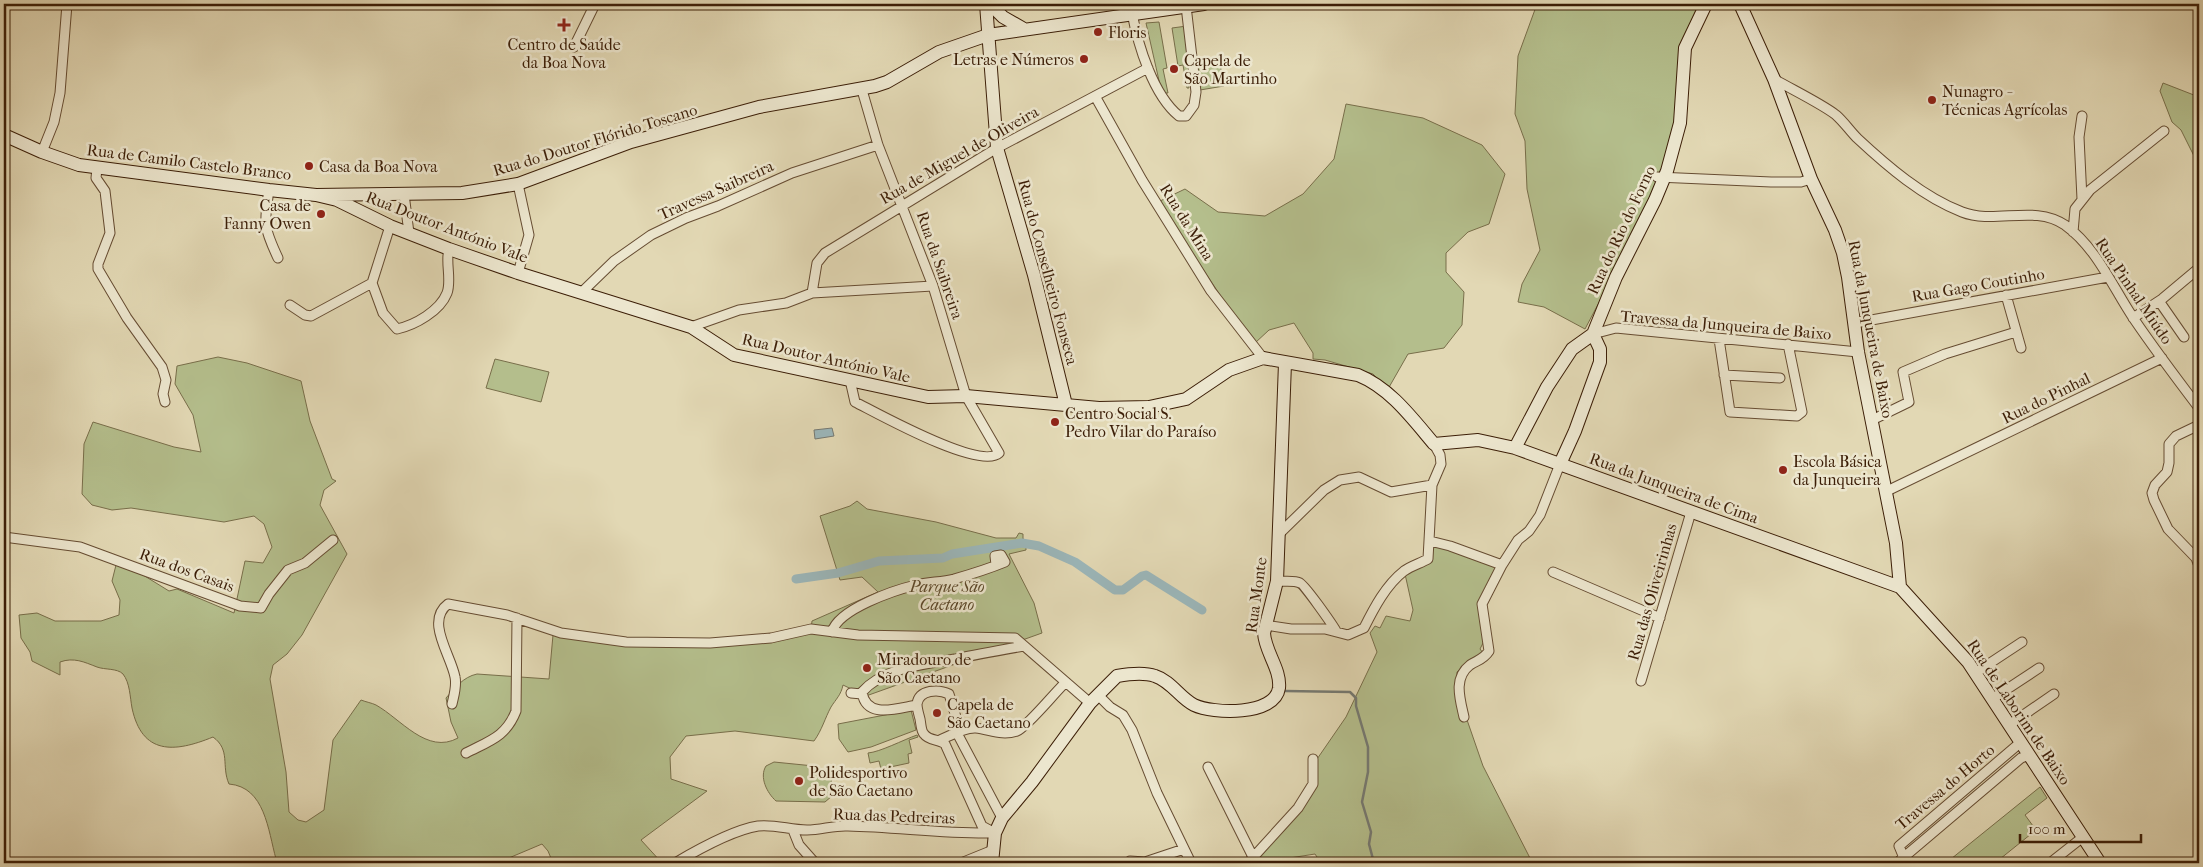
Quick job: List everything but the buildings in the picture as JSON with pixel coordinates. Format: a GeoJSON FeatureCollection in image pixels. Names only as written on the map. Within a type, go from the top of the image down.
{"type":"FeatureCollection","features":[{"type":"Feature","properties":{"kind":"main road","name":"Rua do Conselheiro Fonseca"},"geometry":{"type":"LineString","coordinates":[[986,4],[998,148],[1034,276],[1066,405]]}},
{"type":"Feature","properties":{"kind":"main road"},"geometry":{"type":"LineString","coordinates":[[990,4],[1004,17],[1024,29]]}},
{"type":"Feature","properties":{"kind":"main road","name":"Rua do Doutor Flórido Toscano"},"geometry":{"type":"LineString","coordinates":[[316,194],[462,193],[518,184],[631,142],[758,106],[862,90],[887,82],[950,47],[988,35],[1132,13],[1144,8],[1204,4]]}},
{"type":"Feature","properties":{"kind":"main road","name":"Rua do Rio do Forno"},"geometry":{"type":"LineString","coordinates":[[1593,334],[1616,277],[1661,177],[1680,123],[1685,48],[1706,4]]}},
{"type":"Feature","properties":{"kind":"main road","name":"Rua da Junqueira de Baixo"},"geometry":{"type":"LineString","coordinates":[[1740,4],[1774,80],[1811,179],[1835,230],[1843,253],[1858,352],[1896,543],[1900,587]]}},
{"type":"Feature","properties":{"kind":"main road","name":"Rua de Camilo Castelo Branco"},"geometry":{"type":"LineString","coordinates":[[4,136],[42,152],[97,168],[269,190],[316,194]]}},
{"type":"Feature","properties":{"kind":"main road","name":"Rua Doutor António Vale"},"geometry":{"type":"LineString","coordinates":[[316,194],[338,200],[390,226],[449,249],[518,273],[691,327],[734,356],[928,397],[966,396],[1099,408],[1149,407],[1186,399],[1229,370],[1263,358]]}},
{"type":"Feature","properties":{"kind":"main road"},"geometry":{"type":"LineString","coordinates":[[1515,448],[1547,387],[1572,349],[1593,334],[1600,349],[1600,362],[1575,431],[1560,464]]}},
{"type":"Feature","properties":{"kind":"main road"},"geometry":{"type":"LineString","coordinates":[[1263,358],[1344,371],[1370,380],[1389,394],[1434,444]]}},
{"type":"Feature","properties":{"kind":"main road","name":"Rua Monte"},"geometry":{"type":"LineString","coordinates":[[992,863],[995,833],[1002,818],[1032,782],[1094,699],[1117,676],[1143,674],[1161,678],[1191,704],[1203,710],[1238,712],[1262,706],[1275,697],[1279,689],[1277,672],[1264,641],[1265,624],[1277,581],[1286,363]]}},
{"type":"Feature","properties":{"kind":"main road","name":"Rua da Junqueira de Cima"},"geometry":{"type":"LineString","coordinates":[[1434,444],[1478,440],[1515,448],[1900,587]]}},
{"type":"Feature","properties":{"kind":"main road","name":"Rua de Laborim de Baixo"},"geometry":{"type":"LineString","coordinates":[[1900,587],[1956,648],[1975,673],[2100,863]]}},
{"type":"Feature","properties":{"kind":"street"},"geometry":{"type":"LineString","coordinates":[[42,152],[54,122],[60,93],[67,4]]}},
{"type":"Feature","properties":{"kind":"street"},"geometry":{"type":"LineString","coordinates":[[574,47],[595,4]]}},
{"type":"Feature","properties":{"kind":"street"},"geometry":{"type":"LineString","coordinates":[[1132,13],[1136,39],[1148,68],[1171,110],[1179,116],[1186,116],[1194,105],[1196,92],[1186,6]]}},
{"type":"Feature","properties":{"kind":"street","name":"Rua de Miguel de Oliveira"},"geometry":{"type":"LineString","coordinates":[[812,293],[816,263],[825,253],[998,148],[1148,68]]}},
{"type":"Feature","properties":{"kind":"street","name":"Rua Pinhal Miúdo"},"geometry":{"type":"LineString","coordinates":[[1774,80],[1836,116],[1880,159],[1949,207],[1986,218],[2019,214],[2039,216],[2063,224],[2092,252],[2133,318],[2162,358]]}},
{"type":"Feature","properties":{"kind":"street","name":"Rua da Saibreira"},"geometry":{"type":"LineString","coordinates":[[850,380],[855,402],[902,426],[960,452],[990,457],[999,453],[966,396],[933,286],[878,145],[862,90]]}},
{"type":"Feature","properties":{"kind":"street","name":"Rua da Mina"},"geometry":{"type":"LineString","coordinates":[[1095,96],[1142,180],[1212,290],[1263,358]]}},
{"type":"Feature","properties":{"kind":"street"},"geometry":{"type":"LineString","coordinates":[[2082,116],[2079,137],[2082,199]]}},
{"type":"Feature","properties":{"kind":"street"},"geometry":{"type":"LineString","coordinates":[[2073,232],[2075,209],[2090,190],[2164,131]]}},
{"type":"Feature","properties":{"kind":"street","name":"Travessa Saibreira"},"geometry":{"type":"LineString","coordinates":[[582,292],[614,261],[651,235],[792,173],[878,145]]}},
{"type":"Feature","properties":{"kind":"street"},"geometry":{"type":"LineString","coordinates":[[97,168],[96,178],[105,191],[110,233],[98,268],[127,318],[162,367],[166,380],[163,394],[165,402]]}},
{"type":"Feature","properties":{"kind":"street"},"geometry":{"type":"LineString","coordinates":[[1661,177],[1771,182],[1801,182],[1811,179]]}},
{"type":"Feature","properties":{"kind":"street"},"geometry":{"type":"LineString","coordinates":[[518,184],[529,235],[518,273]]}},
{"type":"Feature","properties":{"kind":"street"},"geometry":{"type":"LineString","coordinates":[[269,190],[264,223],[278,258]]}},
{"type":"Feature","properties":{"kind":"street"},"geometry":{"type":"LineString","coordinates":[[404,194],[409,233]]}},
{"type":"Feature","properties":{"kind":"street"},"geometry":{"type":"LineString","coordinates":[[390,226],[372,283],[383,313],[397,329],[403,328],[434,311],[448,292],[449,249]]}},
{"type":"Feature","properties":{"kind":"street"},"geometry":{"type":"LineString","coordinates":[[2133,318],[2158,301],[2199,268]]}},
{"type":"Feature","properties":{"kind":"street","name":"Rua Gago Coutinho"},"geometry":{"type":"LineString","coordinates":[[1855,323],[2108,277]]}},
{"type":"Feature","properties":{"kind":"street"},"geometry":{"type":"LineString","coordinates":[[290,305],[311,316],[372,283]]}},
{"type":"Feature","properties":{"kind":"street"},"geometry":{"type":"LineString","coordinates":[[691,327],[739,310],[786,303],[812,293],[933,286]]}},
{"type":"Feature","properties":{"kind":"street"},"geometry":{"type":"LineString","coordinates":[[2006,295],[2021,348]]}},
{"type":"Feature","properties":{"kind":"street"},"geometry":{"type":"LineString","coordinates":[[2158,301],[2184,337]]}},
{"type":"Feature","properties":{"kind":"street","name":"Travessa da Junqueira de Baixo"},"geometry":{"type":"LineString","coordinates":[[1593,334],[1616,328],[1858,352]]}},
{"type":"Feature","properties":{"kind":"street"},"geometry":{"type":"LineString","coordinates":[[1872,420],[1908,402],[1903,372],[1945,354],[2016,332]]}},
{"type":"Feature","properties":{"kind":"street"},"geometry":{"type":"LineString","coordinates":[[1719,338],[1730,412],[1797,416],[1802,412],[1788,344]]}},
{"type":"Feature","properties":{"kind":"street"},"geometry":{"type":"LineString","coordinates":[[2162,358],[2199,408]]}},
{"type":"Feature","properties":{"kind":"street","name":"Rua do Pinhal"},"geometry":{"type":"LineString","coordinates":[[1887,491],[2162,358]]}},
{"type":"Feature","properties":{"kind":"street"},"geometry":{"type":"LineString","coordinates":[[1724,375],[1780,378]]}},
{"type":"Feature","properties":{"kind":"street"},"geometry":{"type":"LineString","coordinates":[[2199,425],[2176,436],[2169,444],[2170,463],[2167,472],[2155,485],[2152,492],[2168,528],[2196,558],[2199,566]]}},
{"type":"Feature","properties":{"kind":"street"},"geometry":{"type":"LineString","coordinates":[[1265,624],[1291,629],[1336,631],[1348,635],[1364,628],[1374,606],[1404,571],[1428,559],[1432,486],[1441,464],[1440,455],[1434,444]]}},
{"type":"Feature","properties":{"kind":"street"},"geometry":{"type":"LineString","coordinates":[[1464,717],[1459,694],[1460,679],[1469,666],[1484,658],[1489,651],[1482,604],[1502,565],[1518,540],[1529,530],[1540,515],[1560,464]]}},
{"type":"Feature","properties":{"kind":"street"},"geometry":{"type":"LineString","coordinates":[[1279,534],[1331,483],[1340,480],[1359,476],[1391,492],[1432,486]]}},
{"type":"Feature","properties":{"kind":"street","name":"Rua das Oliveirinhas"},"geometry":{"type":"LineString","coordinates":[[1641,681],[1691,512]]}},
{"type":"Feature","properties":{"kind":"street","name":"Rua dos Casais"},"geometry":{"type":"LineString","coordinates":[[4,537],[80,547],[240,606],[261,608],[269,594],[288,570],[304,563],[333,540]]}},
{"type":"Feature","properties":{"kind":"street"},"geometry":{"type":"LineString","coordinates":[[1430,542],[1450,546],[1502,565]]}},
{"type":"Feature","properties":{"kind":"street"},"geometry":{"type":"LineString","coordinates":[[832,632],[834,625],[842,616],[889,594],[916,585],[952,579],[996,566]]}},
{"type":"Feature","properties":{"kind":"street"},"geometry":{"type":"LineString","coordinates":[[1553,572],[1660,618]]}},
{"type":"Feature","properties":{"kind":"street"},"geometry":{"type":"LineString","coordinates":[[1277,581],[1298,582],[1305,586],[1316,605],[1336,631]]}},
{"type":"Feature","properties":{"kind":"street"},"geometry":{"type":"LineString","coordinates":[[452,704],[456,692],[456,677],[438,621],[441,609],[448,604],[517,618],[561,633],[626,642],[710,643],[771,638],[811,628],[858,635],[1014,638],[1066,682],[1123,715],[1132,730],[1157,794],[1191,863]]}},
{"type":"Feature","properties":{"kind":"street"},"geometry":{"type":"LineString","coordinates":[[466,753],[501,735],[511,724],[516,711],[517,618]]}},
{"type":"Feature","properties":{"kind":"street"},"geometry":{"type":"LineString","coordinates":[[1975,673],[2022,642]]}},
{"type":"Feature","properties":{"kind":"street"},"geometry":{"type":"LineString","coordinates":[[862,694],[867,686],[888,674],[917,665],[1024,646]]}},
{"type":"Feature","properties":{"kind":"street"},"geometry":{"type":"LineString","coordinates":[[1992,699],[2039,668]]}},
{"type":"Feature","properties":{"kind":"street"},"geometry":{"type":"LineString","coordinates":[[1002,818],[958,733],[956,717],[949,694],[938,690],[925,693],[919,698],[917,705],[923,734],[928,738],[940,740],[958,733],[974,727],[1000,734],[1018,730],[1030,721],[1050,696],[1066,682]]}},
{"type":"Feature","properties":{"kind":"street"},"geometry":{"type":"LineString","coordinates":[[851,693],[862,694]]}},
{"type":"Feature","properties":{"kind":"street"},"geometry":{"type":"LineString","coordinates":[[862,694],[869,706],[880,711],[917,705]]}},
{"type":"Feature","properties":{"kind":"street"},"geometry":{"type":"LineString","coordinates":[[2009,725],[2054,694]]}},
{"type":"Feature","properties":{"kind":"street"},"geometry":{"type":"LineString","coordinates":[[940,740],[944,744],[982,826],[995,833]]}},
{"type":"Feature","properties":{"kind":"street","name":"Travessa do Horto"},"geometry":{"type":"LineString","coordinates":[[1900,861],[1899,846],[2021,742]]}},
{"type":"Feature","properties":{"kind":"street"},"geometry":{"type":"LineString","coordinates":[[1900,861],[2021,758],[2029,754]]}},
{"type":"Feature","properties":{"kind":"street"},"geometry":{"type":"LineString","coordinates":[[1208,767],[1250,860],[1298,808],[1313,784],[1313,759]]}},
{"type":"Feature","properties":{"kind":"street","name":"Rua das Pedreiras"},"geometry":{"type":"LineString","coordinates":[[675,863],[730,836],[757,826],[779,826],[793,830],[846,826],[962,833],[995,833]]}},
{"type":"Feature","properties":{"kind":"street"},"geometry":{"type":"LineString","coordinates":[[793,830],[799,845],[815,863]]}},
{"type":"Feature","properties":{"kind":"street"},"geometry":{"type":"LineString","coordinates":[[2050,863],[2084,837]]}},
{"type":"Feature","properties":{"kind":"street"},"geometry":{"type":"LineString","coordinates":[[961,863],[993,850]]}},
{"type":"Feature","properties":{"kind":"street"},"geometry":{"type":"LineString","coordinates":[[1130,861],[1145,862],[1184,850]]}},
{"type":"Feature","properties":{"kind":"green space"},"geometry":{"type":"Polygon","coordinates":[[[1537,4],[1703,4],[1685,37],[1678,121],[1658,181],[1640,225],[1585,329],[1544,307],[1518,302],[1522,284],[1540,250],[1527,189],[1525,141],[1515,114],[1518,56],[1537,4]]]}},
{"type":"Feature","properties":{"kind":"green space"},"geometry":{"type":"Polygon","coordinates":[[[1159,22],[1167,68],[1163,69],[1168,93],[1165,93],[1160,85],[1146,23],[1159,22]]]}},
{"type":"Feature","properties":{"kind":"green space"},"geometry":{"type":"Polygon","coordinates":[[[1187,26],[1193,76],[1187,77],[1189,88],[1187,88],[1183,65],[1178,66],[1172,28],[1187,26]]]}},
{"type":"Feature","properties":{"kind":"green space"},"geometry":{"type":"Polygon","coordinates":[[[1219,58],[1224,86],[1200,90],[1196,62],[1219,58]]]}},
{"type":"Feature","properties":{"kind":"green space"},"geometry":{"type":"Polygon","coordinates":[[[2163,83],[2199,97],[2199,166],[2181,130],[2172,122],[2160,91],[2163,83]]]}},
{"type":"Feature","properties":{"kind":"green space"},"geometry":{"type":"Polygon","coordinates":[[[1346,104],[1423,118],[1482,145],[1505,174],[1489,224],[1468,232],[1446,253],[1446,272],[1464,292],[1462,325],[1444,348],[1408,354],[1388,389],[1373,374],[1325,360],[1313,359],[1313,353],[1294,323],[1269,330],[1255,343],[1230,310],[1158,202],[1185,189],[1218,212],[1265,216],[1303,194],[1334,159],[1346,104]]]}},
{"type":"Feature","properties":{"kind":"green space","name":"Parque São Caetano"},"geometry":{"type":"Polygon","coordinates":[[[218,357],[247,363],[301,381],[310,421],[332,479],[336,481],[324,490],[320,505],[347,554],[302,635],[287,654],[273,665],[270,679],[286,772],[289,812],[298,820],[306,822],[324,810],[333,740],[361,700],[376,705],[425,739],[447,742],[458,738],[451,722],[446,698],[456,687],[463,680],[477,674],[549,679],[553,635],[626,642],[710,643],[811,629],[812,621],[878,592],[862,577],[840,580],[820,516],[850,506],[857,501],[867,509],[936,522],[996,538],[1016,538],[1019,533],[1023,534],[1023,539],[1026,541],[1026,550],[1009,554],[1034,603],[1042,633],[866,696],[843,685],[814,741],[735,731],[686,736],[670,757],[671,779],[707,791],[641,840],[662,863],[553,863],[548,851],[542,844],[497,863],[275,863],[276,859],[267,823],[258,801],[241,787],[229,784],[224,753],[219,742],[213,737],[185,746],[173,747],[162,746],[152,742],[143,735],[137,723],[128,686],[123,674],[118,671],[70,660],[60,662],[60,675],[32,661],[30,652],[21,638],[19,615],[37,613],[55,621],[101,621],[119,615],[120,600],[112,581],[116,565],[135,570],[169,591],[177,589],[234,613],[245,561],[263,563],[272,547],[264,524],[254,516],[224,522],[131,508],[112,510],[92,505],[82,494],[84,444],[93,422],[174,447],[201,452],[193,415],[175,384],[177,366],[218,357]]]}},
{"type":"Feature","properties":{"kind":"green space"},"geometry":{"type":"Polygon","coordinates":[[[495,359],[549,372],[541,402],[486,388],[495,359]]]}},
{"type":"Feature","properties":{"kind":"green space"},"geometry":{"type":"Polygon","coordinates":[[[1436,545],[1499,567],[1479,603],[1484,641],[1480,649],[1483,653],[1469,660],[1457,672],[1457,691],[1483,766],[1532,862],[1321,863],[1315,854],[1258,863],[1256,858],[1284,831],[1307,800],[1315,762],[1346,717],[1377,652],[1370,633],[1375,626],[1380,628],[1386,616],[1410,621],[1413,610],[1405,574],[1424,565],[1432,546],[1436,545]]]}},
{"type":"Feature","properties":{"kind":"green space"},"geometry":{"type":"Polygon","coordinates":[[[911,710],[916,730],[871,747],[848,752],[839,739],[838,724],[911,710]]]}},
{"type":"Feature","properties":{"kind":"green space"},"geometry":{"type":"Polygon","coordinates":[[[917,735],[918,737],[909,740],[912,753],[908,754],[909,763],[881,769],[879,761],[870,763],[868,753],[917,735]]]}},
{"type":"Feature","properties":{"kind":"green space"},"geometry":{"type":"Polygon","coordinates":[[[774,762],[814,766],[814,770],[825,769],[831,776],[832,796],[825,802],[776,801],[765,785],[763,775],[766,766],[774,762]]]}},
{"type":"Feature","properties":{"kind":"green space"},"geometry":{"type":"Polygon","coordinates":[[[2040,787],[2047,798],[2025,815],[2036,830],[1995,863],[1946,863],[2040,787]]]}},
{"type":"Feature","properties":{"kind":"water"},"geometry":{"type":"Polygon","coordinates":[[[832,428],[834,436],[815,439],[814,430],[832,428]]]}},
{"type":"Feature","properties":{"kind":"waterway"},"geometry":{"type":"LineString","coordinates":[[796,579],[838,573],[879,561],[943,558],[952,554],[1022,543],[1039,546],[1075,562],[1115,590],[1123,590],[1146,575],[1202,610]]}},
{"type":"Feature","properties":{"kind":"waterway"},"geometry":{"type":"LineString","coordinates":[[1285,691],[1350,692],[1356,698],[1356,706],[1368,747],[1368,772],[1362,802],[1371,832],[1369,844],[1374,863]]}},
{"type":"Feature","properties":{"kind":"place","name":"Centro de Saúde da Boa Nova"},"geometry":{"type":"Point","coordinates":[564,25]}},
{"type":"Feature","properties":{"kind":"place","name":"Floris"},"geometry":{"type":"Point","coordinates":[1098,32]}},
{"type":"Feature","properties":{"kind":"place","name":"Letras e Números"},"geometry":{"type":"Point","coordinates":[1084,59]}},
{"type":"Feature","properties":{"kind":"place","name":"Capela de São Martinho"},"geometry":{"type":"Point","coordinates":[1174,69]}},
{"type":"Feature","properties":{"kind":"place","name":"Nunagro - Técnicas Agrícolas"},"geometry":{"type":"Point","coordinates":[1932,100]}},
{"type":"Feature","properties":{"kind":"place","name":"Casa da Boa Nova"},"geometry":{"type":"Point","coordinates":[309,166]}},
{"type":"Feature","properties":{"kind":"place","name":"Casa de Fanny Owen"},"geometry":{"type":"Point","coordinates":[321,214]}},
{"type":"Feature","properties":{"kind":"place","name":"Centro Social S. Pedro Vilar do Paraíso"},"geometry":{"type":"Point","coordinates":[1055,422]}},
{"type":"Feature","properties":{"kind":"place","name":"Escola Básica da Junqueira"},"geometry":{"type":"Point","coordinates":[1783,470]}},
{"type":"Feature","properties":{"kind":"place","name":"Miradouro de São Caetano"},"geometry":{"type":"Point","coordinates":[867,668]}},
{"type":"Feature","properties":{"kind":"place","name":"Capela de São Caetano"},"geometry":{"type":"Point","coordinates":[937,713]}},
{"type":"Feature","properties":{"kind":"place","name":"Polidesportivo de São Caetano"},"geometry":{"type":"Point","coordinates":[799,781]}}]}
